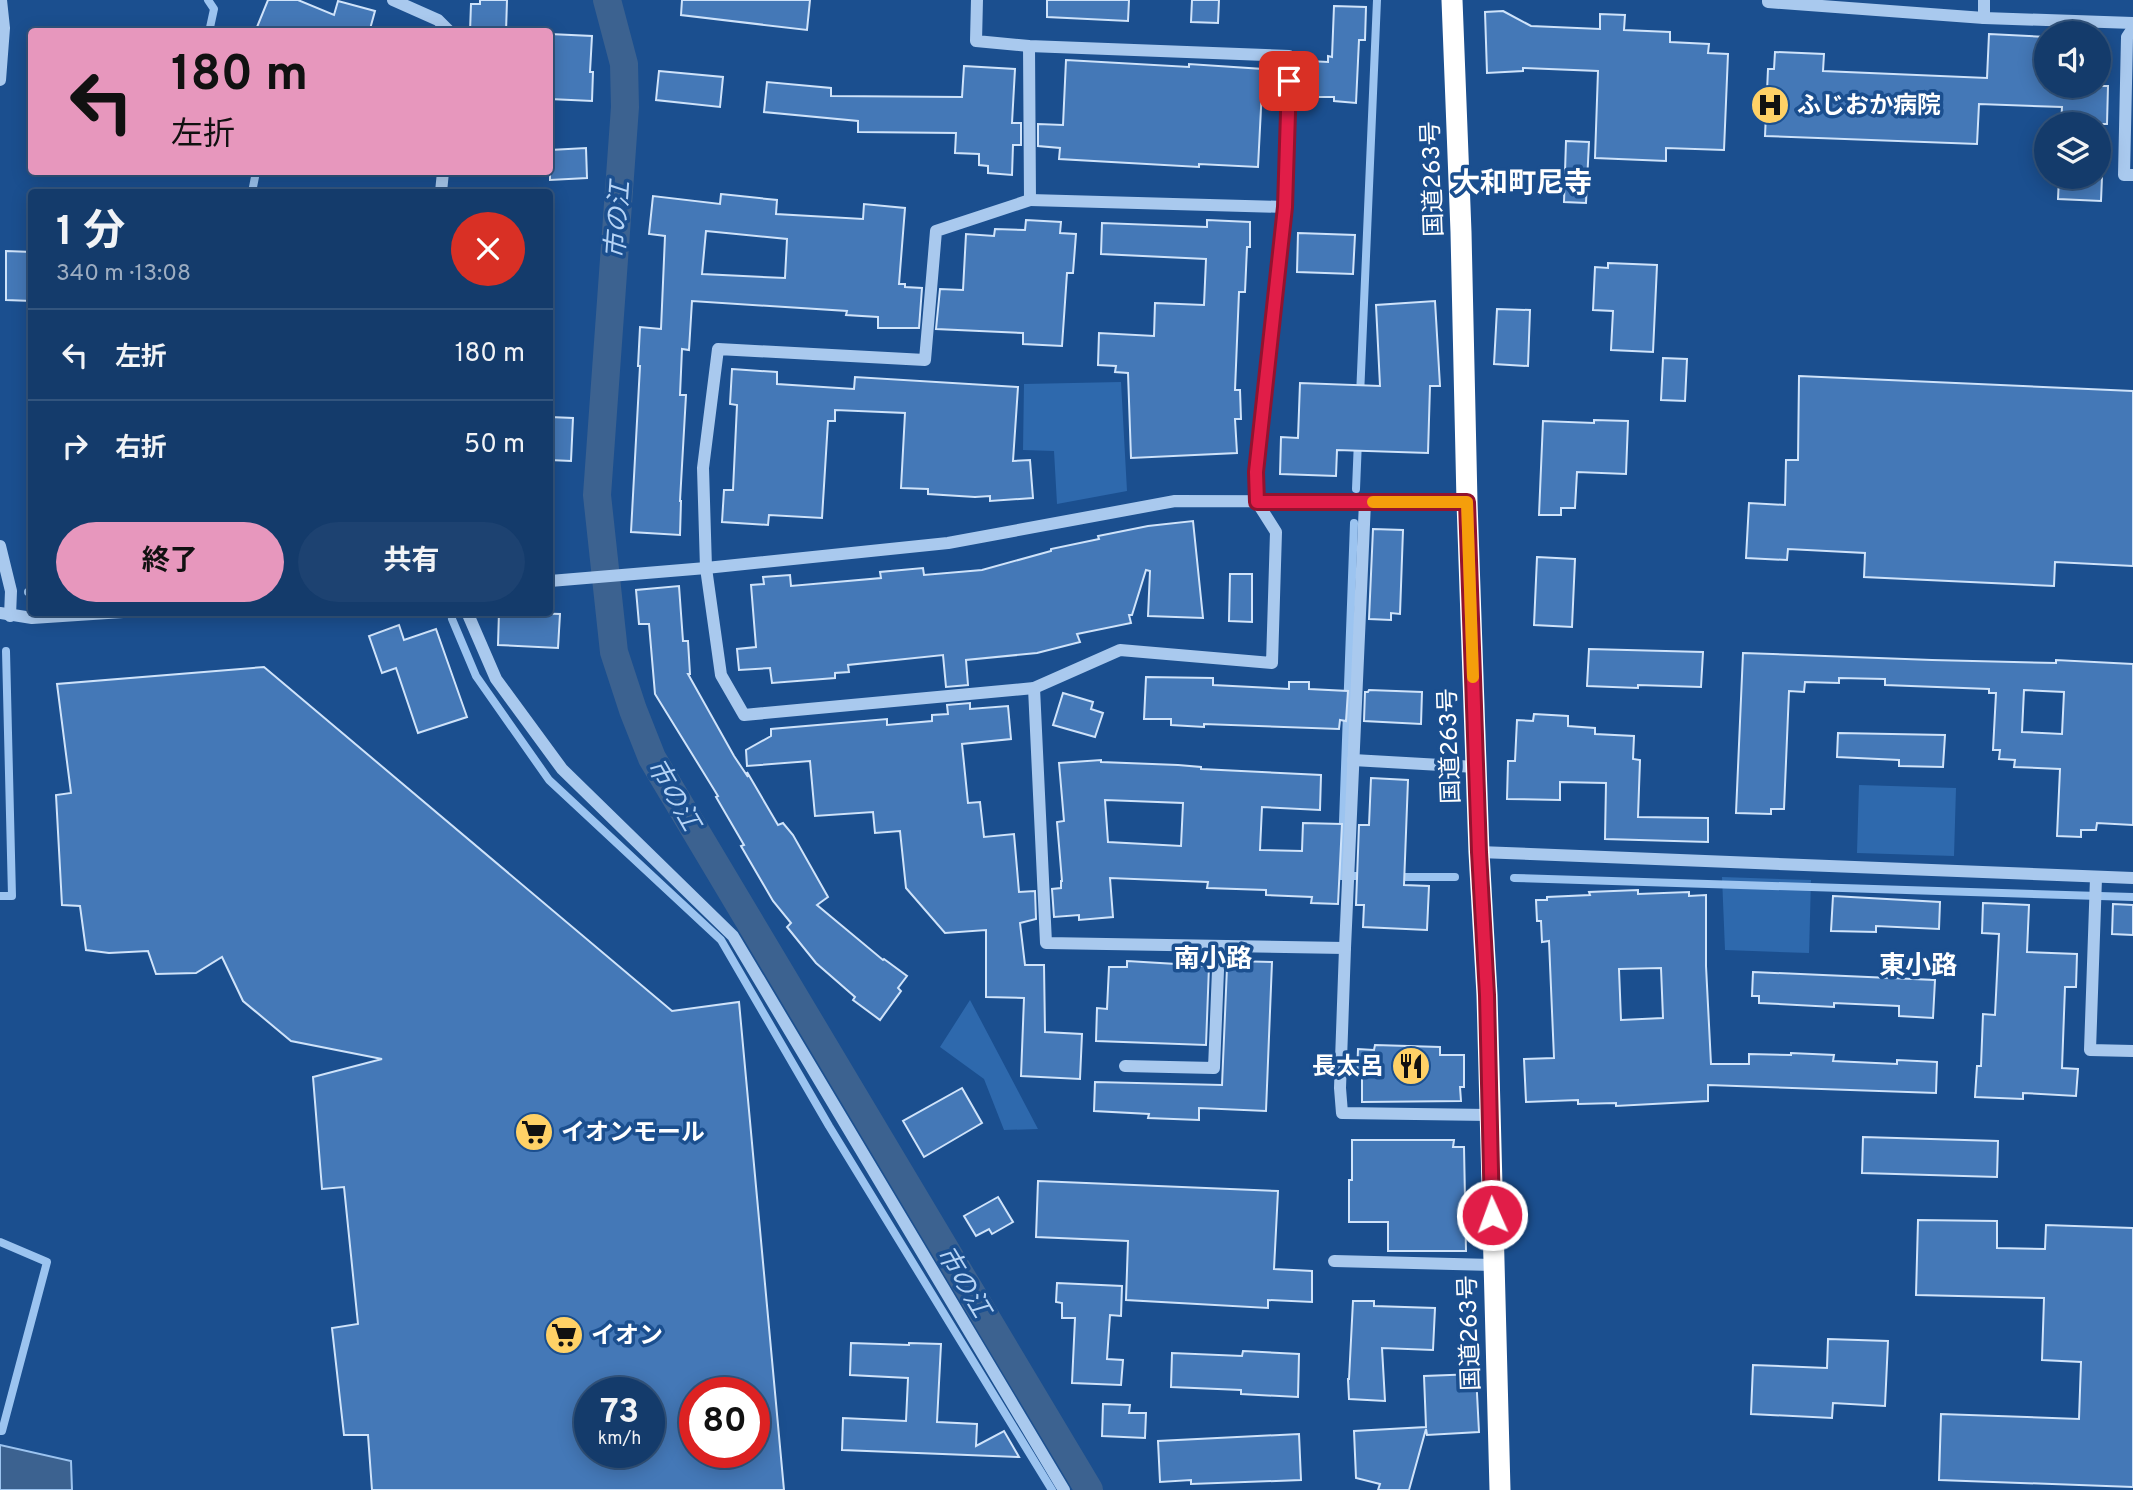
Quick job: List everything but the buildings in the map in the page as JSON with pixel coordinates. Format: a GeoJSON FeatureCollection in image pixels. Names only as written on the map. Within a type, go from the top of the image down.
{"type":"FeatureCollection","features":[{"type":"Feature","properties":{"kind":"highway","name":"国道263号"},"geometry":{"type":"LineString","coordinates":[[1452,0],[1476,767],[1487,995],[1500,1490]]}},
{"type":"Feature","properties":{"kind":"street"},"geometry":{"type":"LineString","coordinates":[[0,79],[4,28],[1,0]]}},
{"type":"Feature","properties":{"kind":"street"},"geometry":{"type":"LineString","coordinates":[[393,0],[438,20],[446,28]]}},
{"type":"Feature","properties":{"kind":"street"},"geometry":{"type":"LineString","coordinates":[[976,0],[976,41],[1029,46],[1289,56],[1285,207],[1256,472],[1257,502],[1276,532],[1272,663],[1120,650],[1034,688],[744,715],[721,675],[706,568],[703,468],[718,349],[925,360],[936,231],[1030,200],[1285,207]]}},
{"type":"Feature","properties":{"kind":"street"},"geometry":{"type":"LineString","coordinates":[[1768,0],[1984,18],[2133,25],[2127,37],[2124,175],[2133,175]]}},
{"type":"Feature","properties":{"kind":"street"},"geometry":{"type":"LineString","coordinates":[[1984,0],[1984,18]]}},
{"type":"Feature","properties":{"kind":"street"},"geometry":{"type":"LineString","coordinates":[[1029,46],[1030,200]]}},
{"type":"Feature","properties":{"kind":"street"},"geometry":{"type":"LineString","coordinates":[[553,581],[948,543],[1175,500],[1467,502]]}},
{"type":"Feature","properties":{"kind":"street"},"geometry":{"type":"LineString","coordinates":[[1365,502],[1345,948],[1340,1088],[1342,1113],[1489,1115]]}},
{"type":"Feature","properties":{"kind":"street"},"geometry":{"type":"LineString","coordinates":[[0,546],[11,591],[5,615],[32,618],[62,616]]}},
{"type":"Feature","properties":{"kind":"street"},"geometry":{"type":"LineString","coordinates":[[469,616],[496,679],[562,768],[733,936],[1064,1490]]}},
{"type":"Feature","properties":{"kind":"street"},"geometry":{"type":"LineString","coordinates":[[1034,688],[1046,943],[1345,948]]}},
{"type":"Feature","properties":{"kind":"street"},"geometry":{"type":"LineString","coordinates":[[1353,760],[1476,767]]}},
{"type":"Feature","properties":{"kind":"street"},"geometry":{"type":"LineString","coordinates":[[1479,852],[2096,883],[2133,878]]}},
{"type":"Feature","properties":{"kind":"street"},"geometry":{"type":"LineString","coordinates":[[2096,883],[2090,1050],[2133,1051]]}},
{"type":"Feature","properties":{"kind":"street"},"geometry":{"type":"LineString","coordinates":[[1125,1066],[1214,1068],[1219,946]]}},
{"type":"Feature","properties":{"kind":"street"},"geometry":{"type":"LineString","coordinates":[[1334,1261],[1493,1265]]}},
{"type":"Feature","properties":{"kind":"shaded area"},"geometry":{"type":"Polygon","coordinates":[[[1121,382],[1127,491],[1057,504],[1054,451],[1023,450],[1024,384],[1121,382]]]}},
{"type":"Feature","properties":{"kind":"shaded area"},"geometry":{"type":"Polygon","coordinates":[[[1859,785],[1956,788],[1954,856],[1857,853],[1859,785]]]}},
{"type":"Feature","properties":{"kind":"shaded area"},"geometry":{"type":"Polygon","coordinates":[[[1722,877],[1811,880],[1809,953],[1725,950],[1722,877]]]}},
{"type":"Feature","properties":{"kind":"shaded area"},"geometry":{"type":"Polygon","coordinates":[[[970,1000],[1038,1129],[1004,1130],[984,1079],[940,1047],[970,1000]]]}},
{"type":"Feature","properties":{"kind":"shaded area"},"geometry":{"type":"Polygon","coordinates":[[[0,1445],[71,1461],[72,1490],[0,1490],[0,1445]]]}},
{"type":"Feature","properties":{"kind":"waterway"},"geometry":{"type":"LineString","coordinates":[[208,0],[214,9],[210,28]]}},
{"type":"Feature","properties":{"kind":"waterway","name":"市の江"},"geometry":{"type":"LineString","coordinates":[[607,0],[624,64],[625,107],[597,495],[614,652],[652,758],[1089,1490]]}},
{"type":"Feature","properties":{"kind":"waterway"},"geometry":{"type":"LineString","coordinates":[[1360,396],[1377,0]]}},
{"type":"Feature","properties":{"kind":"waterway"},"geometry":{"type":"LineString","coordinates":[[253,189],[255,175]]}},
{"type":"Feature","properties":{"kind":"waterway"},"geometry":{"type":"LineString","coordinates":[[1356,489],[1358,440]]}},
{"type":"Feature","properties":{"kind":"waterway"},"geometry":{"type":"LineString","coordinates":[[1354,523],[1341,876],[1366,876]]}},
{"type":"Feature","properties":{"kind":"waterway"},"geometry":{"type":"LineString","coordinates":[[452,619],[476,676],[549,780],[721,940],[829,1126],[1052,1490]]}},
{"type":"Feature","properties":{"kind":"waterway"},"geometry":{"type":"LineString","coordinates":[[0,896],[12,896],[6,651]]}},
{"type":"Feature","properties":{"kind":"waterway"},"geometry":{"type":"LineString","coordinates":[[1396,877],[1455,877]]}},
{"type":"Feature","properties":{"kind":"waterway"},"geometry":{"type":"LineString","coordinates":[[1514,878],[2133,897]]}},
{"type":"Feature","properties":{"kind":"waterway"},"geometry":{"type":"LineString","coordinates":[[0,1242],[47,1262],[0,1431]]}},
{"type":"Feature","properties":{"kind":"slow traffic"},"geometry":{"type":"LineString","coordinates":[[1373,502],[1467,502],[1473,677]]}},
{"type":"Feature","properties":{"kind":"place","name":"ふじおか病院"},"geometry":{"type":"Point","coordinates":[1770,105]}},
{"type":"Feature","properties":{"kind":"place","name":"長太呂"},"geometry":{"type":"Point","coordinates":[1411,1066]}},
{"type":"Feature","properties":{"kind":"place","name":"イオンモール"},"geometry":{"type":"Point","coordinates":[534,1132]}},
{"type":"Feature","properties":{"kind":"place","name":"イオン"},"geometry":{"type":"Point","coordinates":[564,1335]}},
{"type":"Feature","properties":{"kind":"district","name":"大和町尼寺"},"geometry":{"type":"Point","coordinates":[1522,182]}},
{"type":"Feature","properties":{"kind":"district","name":"南小路"},"geometry":{"type":"Point","coordinates":[1213,958]}},
{"type":"Feature","properties":{"kind":"district","name":"東小路"},"geometry":{"type":"Point","coordinates":[1918,965]}},
{"type":"Feature","properties":{"kind":"route"},"geometry":{"type":"LineString","coordinates":[[1289,81],[1285,207],[1256,472],[1257,502],[1467,502],[1479,852],[1487,995],[1492,1215]]}}]}
